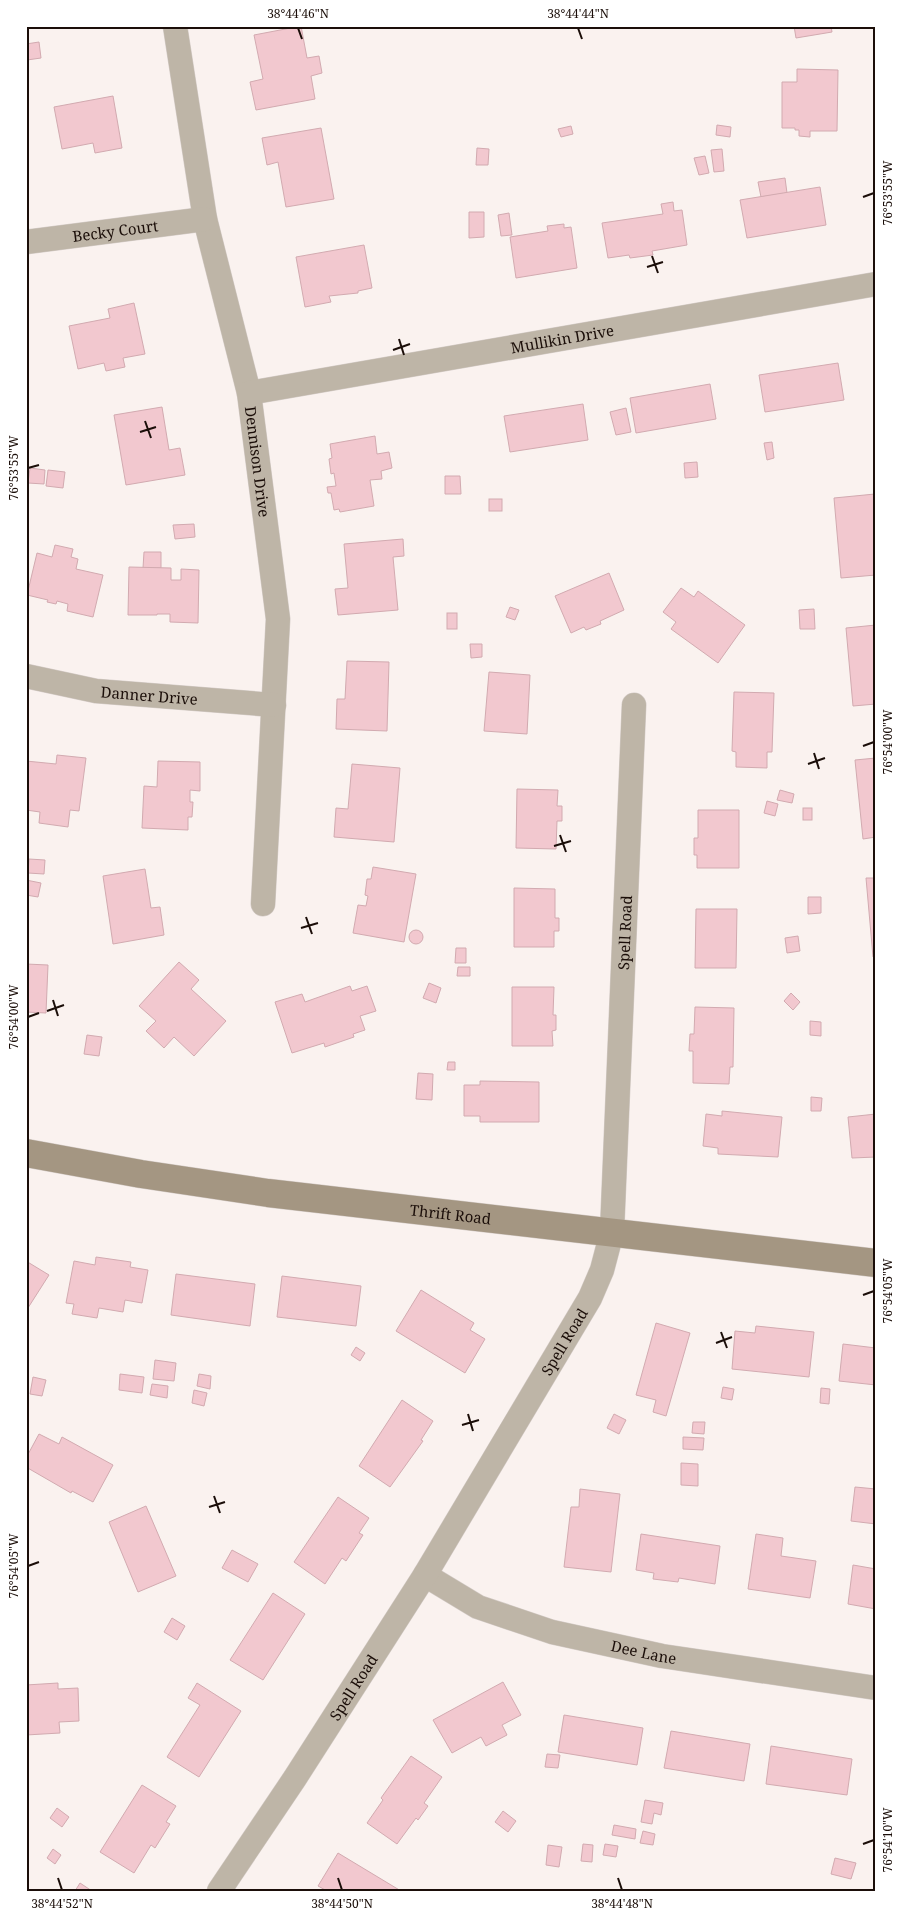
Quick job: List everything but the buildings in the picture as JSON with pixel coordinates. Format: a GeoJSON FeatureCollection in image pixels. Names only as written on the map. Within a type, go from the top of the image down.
{"type":"FeatureCollection","features":[{"type":"Feature","properties":{"kind":"street","name":"Dennison Drive"},"geometry":{"type":"LineString","coordinates":[[175,26],[205,219],[249,393],[278,619],[263,904]]}},
{"type":"Feature","properties":{"kind":"street","name":"Becky Court"},"geometry":{"type":"LineString","coordinates":[[26,242],[205,219]]}},
{"type":"Feature","properties":{"kind":"street","name":"Mullikin Drive"},"geometry":{"type":"LineString","coordinates":[[249,393],[876,284]]}},
{"type":"Feature","properties":{"kind":"street","name":"Danner Drive"},"geometry":{"type":"LineString","coordinates":[[26,676],[96,691],[274,705]]}},
{"type":"Feature","properties":{"kind":"street","name":"Spell Road"},"geometry":{"type":"LineString","coordinates":[[219,1891],[295,1778],[425,1575],[590,1298],[602,1270],[612,1232],[634,705]]}},
{"type":"Feature","properties":{"kind":"street","name":"Thrift Road"},"geometry":{"type":"LineString","coordinates":[[26,1153],[141,1174],[268,1193],[876,1264]]}},
{"type":"Feature","properties":{"kind":"street","name":"Dee Lane"},"geometry":{"type":"LineString","coordinates":[[425,1575],[478,1607],[552,1632],[662,1656],[876,1688]]}}]}
